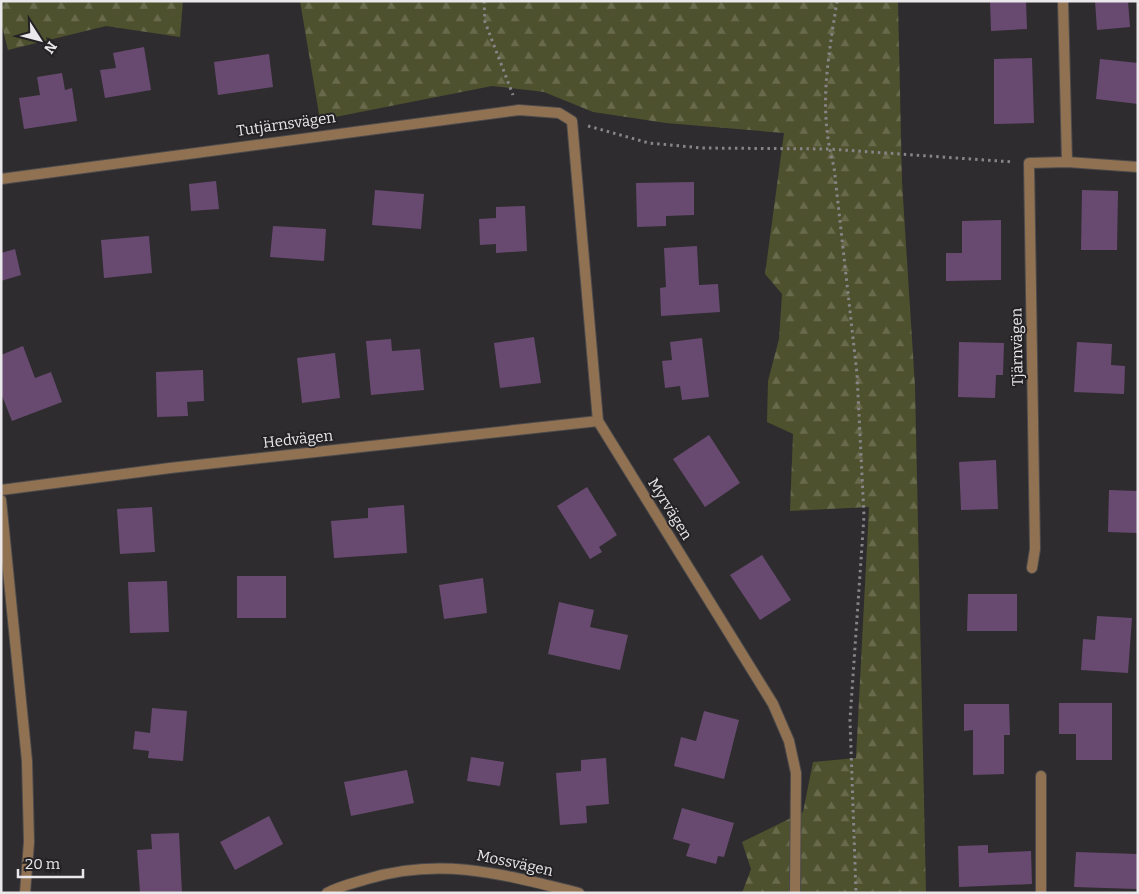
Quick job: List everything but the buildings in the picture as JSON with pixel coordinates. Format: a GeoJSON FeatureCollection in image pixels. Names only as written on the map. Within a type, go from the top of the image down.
{"type":"FeatureCollection","features":[{"type":"Feature","properties":{"kind":"street"},"geometry":{"type":"LineString","coordinates":[[1063,1],[1067,162]]}},
{"type":"Feature","properties":{"kind":"street","name":"Tutjärnsvägen"},"geometry":{"type":"LineString","coordinates":[[1,179],[519,110],[559,113],[572,121]]}},
{"type":"Feature","properties":{"kind":"street","name":"Myrvägen"},"geometry":{"type":"LineString","coordinates":[[572,121],[598,421],[773,704],[790,741],[796,773],[795,893]]}},
{"type":"Feature","properties":{"kind":"street"},"geometry":{"type":"LineString","coordinates":[[1029,163],[1067,162],[1138,167]]}},
{"type":"Feature","properties":{"kind":"street","name":"Tjärnvägen"},"geometry":{"type":"LineString","coordinates":[[1029,163],[1035,549],[1032,568]]}},
{"type":"Feature","properties":{"kind":"street","name":"Hedvägen"},"geometry":{"type":"LineString","coordinates":[[1,490],[170,468],[598,421]]}},
{"type":"Feature","properties":{"kind":"street"},"geometry":{"type":"LineString","coordinates":[[1,500],[27,761],[29,842],[25,893]]}},
{"type":"Feature","properties":{"kind":"street"},"geometry":{"type":"LineString","coordinates":[[1041,776],[1041,893]]}},
{"type":"Feature","properties":{"kind":"street","name":"Mossvägen"},"geometry":{"type":"LineString","coordinates":[[327,893],[384,874],[421,868],[468,868],[499,873],[579,893]]}},
{"type":"Feature","properties":{"kind":"path"},"geometry":{"type":"LineString","coordinates":[[484,1],[485,22],[519,110]]}},
{"type":"Feature","properties":{"kind":"path"},"geometry":{"type":"LineString","coordinates":[[837,1],[827,66],[824,106],[829,148],[834,167],[857,374],[864,516],[850,720],[856,893]]}},
{"type":"Feature","properties":{"kind":"path"},"geometry":{"type":"LineString","coordinates":[[572,121],[649,143],[702,148],[829,148],[1029,163]]}},
{"type":"Feature","properties":{"kind":"green space"},"geometry":{"type":"Polygon","coordinates":[[[1,1],[183,1],[180,37],[106,26],[8,50],[1,22],[1,1]]]}},
{"type":"Feature","properties":{"kind":"green space"},"geometry":{"type":"Polygon","coordinates":[[[300,1],[898,1],[902,182],[915,386],[926,893],[742,893],[751,869],[742,842],[803,812],[813,762],[856,758],[869,507],[790,511],[793,434],[767,422],[768,381],[779,339],[782,294],[765,274],[784,133],[666,123],[593,112],[544,92],[492,86],[320,120],[300,1]]]}}]}
